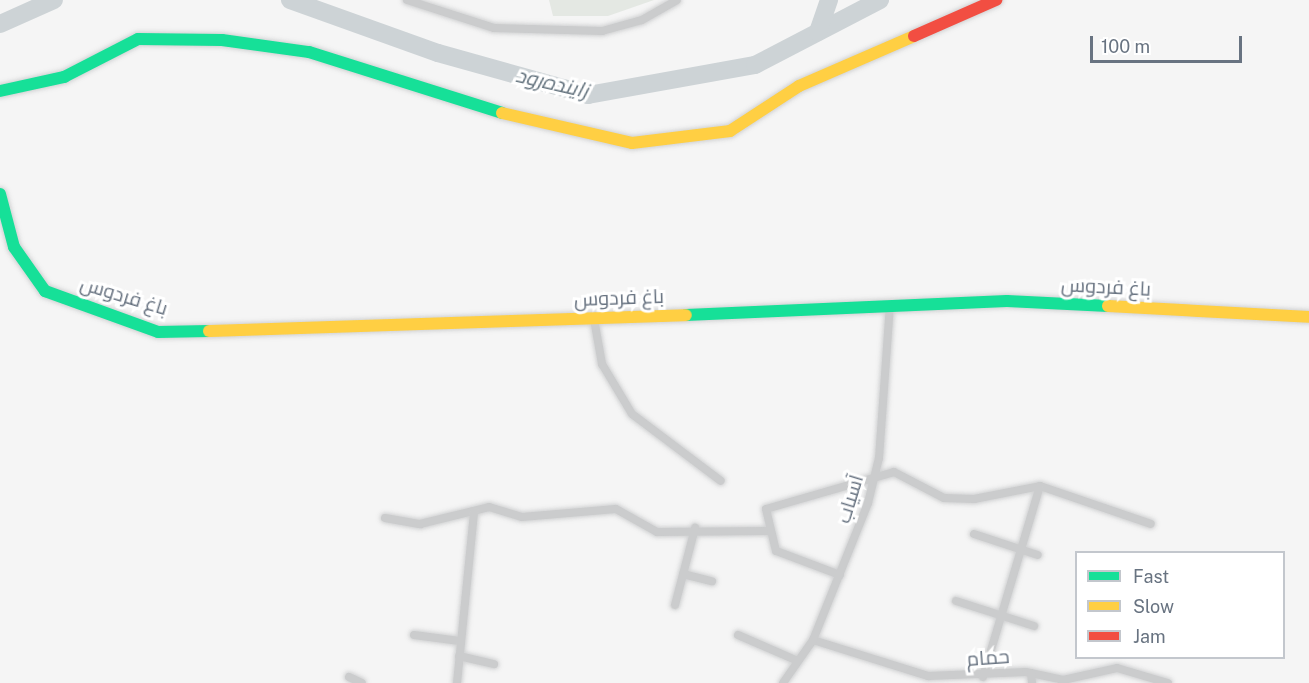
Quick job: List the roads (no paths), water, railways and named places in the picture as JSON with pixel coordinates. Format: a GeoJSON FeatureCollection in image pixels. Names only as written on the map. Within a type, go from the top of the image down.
{"type":"FeatureCollection","features":[{"type":"Feature","properties":{"kind":"street"},"geometry":{"type":"LineString","coordinates":[[408,0],[494,28],[602,31],[642,20],[677,0]]}},
{"type":"Feature","properties":{"kind":"street"},"geometry":{"type":"LineString","coordinates":[[0,91],[64,77],[138,39],[222,40],[309,51],[478,108],[633,143],[730,131],[799,86],[996,0]]}},
{"type":"Feature","properties":{"kind":"street","name":"باغ فردوس"},"geometry":{"type":"LineString","coordinates":[[0,194],[14,247],[45,291],[158,332],[594,319],[1007,301],[1309,317]]}},
{"type":"Feature","properties":{"kind":"street","name":"آسیاب"},"geometry":{"type":"LineString","coordinates":[[783,683],[813,640],[840,575],[875,475],[890,306]]}},
{"type":"Feature","properties":{"kind":"street"},"geometry":{"type":"LineString","coordinates":[[594,319],[602,364],[632,414],[721,481]]}},
{"type":"Feature","properties":{"kind":"street"},"geometry":{"type":"LineString","coordinates":[[840,575],[776,551],[768,531],[766,509],[838,492],[875,475],[910,476],[926,492],[944,498],[974,499],[1040,486],[1151,524]]}},
{"type":"Feature","properties":{"kind":"street"},"geometry":{"type":"LineString","coordinates":[[983,677],[1040,486]]}},
{"type":"Feature","properties":{"kind":"street"},"geometry":{"type":"LineString","coordinates":[[385,518],[420,524],[489,507],[522,517],[616,509],[657,532],[695,528],[768,531]]}},
{"type":"Feature","properties":{"kind":"street"},"geometry":{"type":"LineString","coordinates":[[457,683],[460,641],[471,577],[474,512]]}},
{"type":"Feature","properties":{"kind":"street"},"geometry":{"type":"LineString","coordinates":[[675,605],[695,528]]}},
{"type":"Feature","properties":{"kind":"street"},"geometry":{"type":"LineString","coordinates":[[974,534],[1038,555]]}},
{"type":"Feature","properties":{"kind":"street"},"geometry":{"type":"LineString","coordinates":[[683,574],[712,581]]}},
{"type":"Feature","properties":{"kind":"street"},"geometry":{"type":"LineString","coordinates":[[956,601],[1034,626]]}},
{"type":"Feature","properties":{"kind":"street"},"geometry":{"type":"LineString","coordinates":[[414,635],[460,641]]}},
{"type":"Feature","properties":{"kind":"street"},"geometry":{"type":"LineString","coordinates":[[738,636],[798,660]]}},
{"type":"Feature","properties":{"kind":"street","name":"حمام"},"geometry":{"type":"LineString","coordinates":[[813,640],[888,667],[951,680],[1031,673],[1063,680],[1117,668],[1168,683]]}},
{"type":"Feature","properties":{"kind":"street"},"geometry":{"type":"LineString","coordinates":[[459,656],[495,664]]}},
{"type":"Feature","properties":{"kind":"street"},"geometry":{"type":"LineString","coordinates":[[1031,673],[1032,683]]}},
{"type":"Feature","properties":{"kind":"street"},"geometry":{"type":"LineString","coordinates":[[349,677],[362,683]]}},
{"type":"Feature","properties":{"kind":"waterway","name":"زاینده‌رود"},"geometry":{"type":"LineString","coordinates":[[0,24],[54,0]]}},
{"type":"Feature","properties":{"kind":"waterway","name":"زاینده‌رود"},"geometry":{"type":"LineString","coordinates":[[290,0],[438,53],[588,95],[755,65],[880,0]]}},
{"type":"Feature","properties":{"kind":"waterway"},"geometry":{"type":"LineString","coordinates":[[818,32],[829,0]]}}]}
